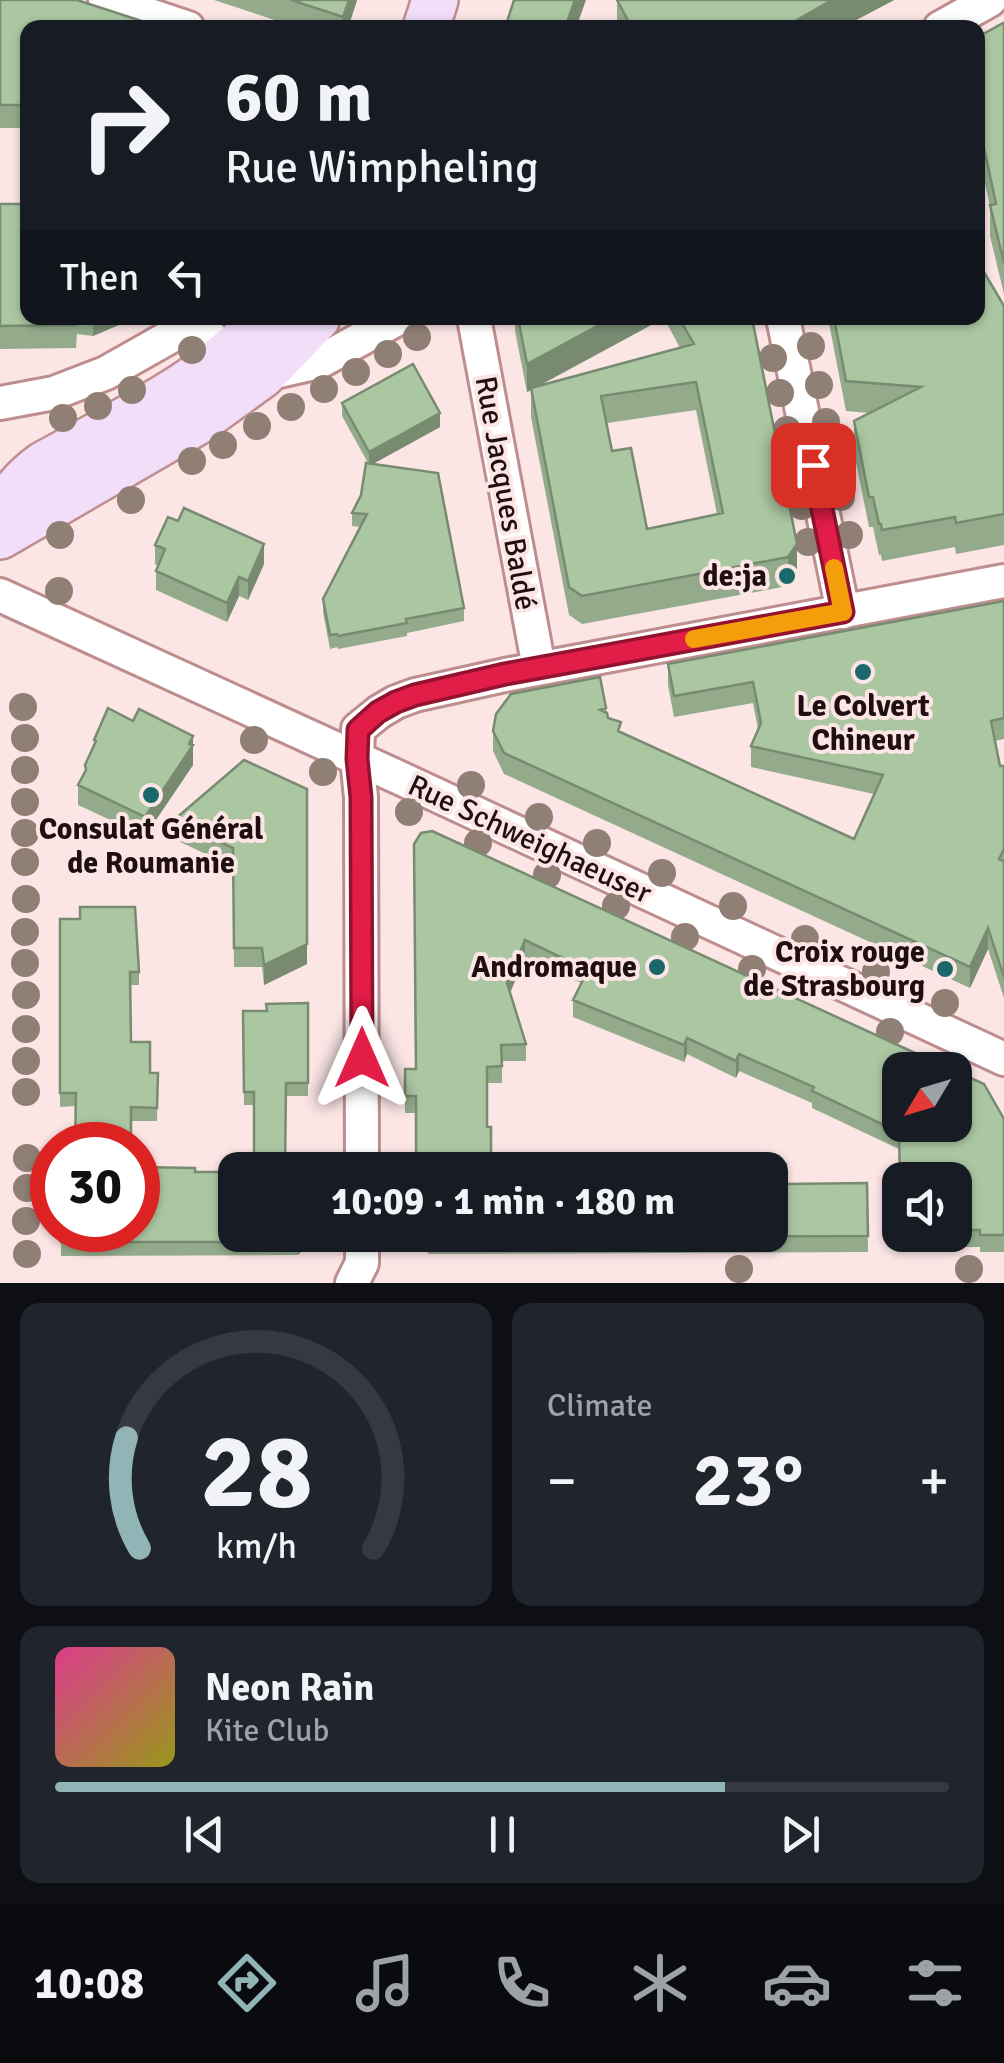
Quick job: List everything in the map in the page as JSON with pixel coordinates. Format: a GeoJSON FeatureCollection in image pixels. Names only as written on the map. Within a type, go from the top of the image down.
{"type":"FeatureCollection","features":[{"type":"Feature","properties":{"kind":"main road"},"geometry":{"type":"LineString","coordinates":[[0,536],[200,420],[245,364],[263,325]]}},
{"type":"Feature","properties":{"kind":"main road"},"geometry":{"type":"LineString","coordinates":[[0,522],[8,501],[24,478],[171,393],[245,364],[306,325]]}},
{"type":"Feature","properties":{"kind":"street"},"geometry":{"type":"LineString","coordinates":[[105,0],[164,20]]}},
{"type":"Feature","properties":{"kind":"street"},"geometry":{"type":"LineString","coordinates":[[954,20],[990,0]]}},
{"type":"Feature","properties":{"kind":"street"},"geometry":{"type":"LineString","coordinates":[[0,402],[54,392],[106,373],[191,325]]}},
{"type":"Feature","properties":{"kind":"street"},"geometry":{"type":"LineString","coordinates":[[200,325],[245,364],[319,362],[386,325]]}},
{"type":"Feature","properties":{"kind":"street","name":"Rue Jacques Baldé"},"geometry":{"type":"LineString","coordinates":[[475,325],[539,668]]}},
{"type":"Feature","properties":{"kind":"street"},"geometry":{"type":"LineString","coordinates":[[784,325],[843,612]]}},
{"type":"Feature","properties":{"kind":"street"},"geometry":{"type":"LineString","coordinates":[[362,1152],[358,730],[378,712],[415,695],[539,668],[1004,580]]}},
{"type":"Feature","properties":{"kind":"street","name":"Rue Schweighaeuser"},"geometry":{"type":"LineString","coordinates":[[0,596],[1004,1059]]}},
{"type":"Feature","properties":{"kind":"street"},"geometry":{"type":"LineString","coordinates":[[352,1283],[362,1263],[362,1252]]}},
{"type":"Feature","properties":{"kind":"building"},"geometry":{"type":"Polygon","coordinates":[[[0,0],[77,0],[138,20],[20,20],[20,105],[0,105],[0,0]]]}},
{"type":"Feature","properties":{"kind":"building"},"geometry":{"type":"Polygon","coordinates":[[[291,0],[349,0],[343,17],[291,0]]]}},
{"type":"Feature","properties":{"kind":"building"},"geometry":{"type":"Polygon","coordinates":[[[514,0],[575,0],[568,20],[508,20],[514,0]]]}},
{"type":"Feature","properties":{"kind":"building"},"geometry":{"type":"Polygon","coordinates":[[[617,0],[832,0],[797,20],[628,20],[617,0]]]}},
{"type":"Feature","properties":{"kind":"building"},"geometry":{"type":"Polygon","coordinates":[[[1004,23],[1004,263],[990,205],[996,204],[985,153],[985,33],[1004,23]]]}},
{"type":"Feature","properties":{"kind":"building"},"geometry":{"type":"Polygon","coordinates":[[[0,204],[20,204],[20,325],[76,325],[0,326],[0,204]]]}},
{"type":"Feature","properties":{"kind":"building"},"geometry":{"type":"Polygon","coordinates":[[[985,274],[1004,306],[1004,514],[956,523],[955,517],[882,530],[873,497],[869,497],[854,421],[921,387],[846,381],[835,325],[985,325],[985,274]]]}},
{"type":"Feature","properties":{"kind":"building"},"geometry":{"type":"Polygon","coordinates":[[[519,325],[599,325],[527,364],[519,325]]]}},
{"type":"Feature","properties":{"kind":"building"},"geometry":{"type":"Polygon","coordinates":[[[683,325],[753,325],[797,544],[788,557],[582,596],[569,587],[531,388],[694,344],[683,325]],[[696,382],[601,396],[612,451],[631,448],[647,529],[723,513],[696,382]]]}},
{"type":"Feature","properties":{"kind":"building"},"geometry":{"type":"Polygon","coordinates":[[[413,364],[440,413],[369,452],[342,403],[413,364]]]}},
{"type":"Feature","properties":{"kind":"building"},"geometry":{"type":"Polygon","coordinates":[[[366,463],[438,473],[464,608],[406,619],[407,623],[330,635],[323,599],[367,514],[352,513],[361,495],[366,463]]]}},
{"type":"Feature","properties":{"kind":"building"},"geometry":{"type":"Polygon","coordinates":[[[184,508],[264,544],[248,581],[239,577],[227,603],[156,571],[165,549],[155,545],[168,517],[178,521],[184,508]]]}},
{"type":"Feature","properties":{"kind":"building"},"geometry":{"type":"Polygon","coordinates":[[[1004,601],[1004,718],[991,721],[1000,766],[1004,766],[1004,849],[999,859],[1004,861],[1004,977],[988,928],[970,967],[504,753],[493,731],[496,714],[511,694],[600,677],[606,708],[600,710],[621,722],[618,731],[854,839],[883,775],[751,746],[761,723],[753,682],[674,696],[668,664],[1004,601]]]}},
{"type":"Feature","properties":{"kind":"building"},"geometry":{"type":"Polygon","coordinates":[[[108,708],[133,721],[139,709],[193,736],[189,744],[193,745],[145,817],[78,785],[108,708]]]}},
{"type":"Feature","properties":{"kind":"building"},"geometry":{"type":"Polygon","coordinates":[[[244,760],[307,789],[307,944],[264,965],[262,948],[234,948],[233,848],[174,820],[244,760]]]}},
{"type":"Feature","properties":{"kind":"building"},"geometry":{"type":"Polygon","coordinates":[[[432,831],[913,1052],[882,1052],[882,1124],[812,1091],[814,1087],[739,1054],[736,1061],[687,1038],[684,1045],[573,1000],[588,970],[525,940],[507,983],[526,1044],[501,1045],[502,1066],[487,1067],[491,1152],[416,1152],[416,1096],[405,1096],[405,1069],[416,1069],[414,844],[421,833],[432,831]]]}},
{"type":"Feature","properties":{"kind":"building"},"geometry":{"type":"Polygon","coordinates":[[[80,907],[135,907],[139,972],[130,972],[131,1042],[150,1042],[150,1073],[158,1073],[157,1108],[131,1107],[131,1122],[75,1122],[76,1093],[60,1093],[60,919],[80,919],[80,907]]]}},
{"type":"Feature","properties":{"kind":"building"},"geometry":{"type":"Polygon","coordinates":[[[308,1003],[308,1083],[286,1083],[285,1152],[254,1152],[254,1092],[244,1092],[243,1011],[267,1011],[266,1004],[308,1003]]]}},
{"type":"Feature","properties":{"kind":"building"},"geometry":{"type":"Polygon","coordinates":[[[972,1079],[984,1084],[1004,1119],[1004,1235],[980,1235],[980,1230],[972,1230],[972,1162],[900,1162],[899,1142],[972,1142],[972,1079]]]}},
{"type":"Feature","properties":{"kind":"building"},"geometry":{"type":"Polygon","coordinates":[[[160,1167],[218,1172],[218,1242],[160,1242],[160,1167]]]}},
{"type":"Feature","properties":{"kind":"building"},"geometry":{"type":"Polygon","coordinates":[[[867,1183],[868,1236],[788,1236],[788,1184],[867,1183]]]}},
{"type":"Feature","properties":{"kind":"slow traffic"},"geometry":{"type":"LineString","coordinates":[[694,639],[843,612],[834,568]]}},
{"type":"Feature","properties":{"kind":"place","name":"de:ja"},"geometry":{"type":"Point","coordinates":[787,576]}},
{"type":"Feature","properties":{"kind":"place","name":"Le Colvert Chineur"},"geometry":{"type":"Point","coordinates":[863,672]}},
{"type":"Feature","properties":{"kind":"place","name":"Consulat Général de Roumanie"},"geometry":{"type":"Point","coordinates":[151,795]}},
{"type":"Feature","properties":{"kind":"place","name":"Andromaque"},"geometry":{"type":"Point","coordinates":[657,967]}},
{"type":"Feature","properties":{"kind":"place","name":"Croix rouge de Strasbourg"},"geometry":{"type":"Point","coordinates":[945,969]}},
{"type":"Feature","properties":{"kind":"route"},"geometry":{"type":"LineString","coordinates":[[362,1058],[358,730],[378,712],[415,695],[505,674],[843,612],[813,465]]}}]}
